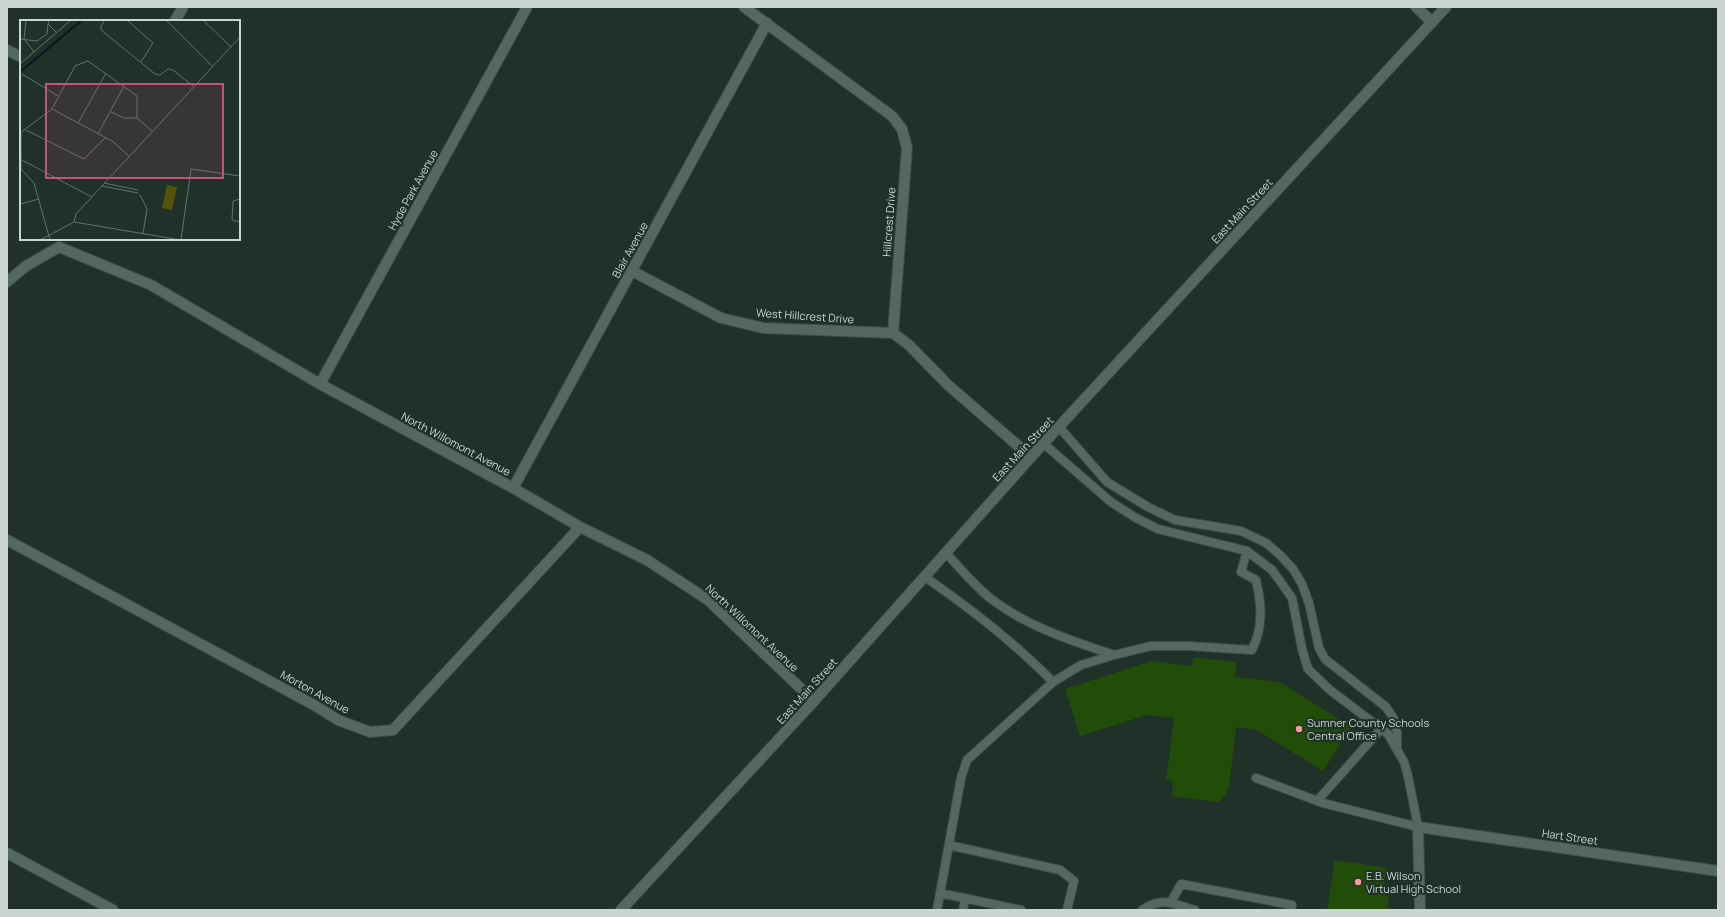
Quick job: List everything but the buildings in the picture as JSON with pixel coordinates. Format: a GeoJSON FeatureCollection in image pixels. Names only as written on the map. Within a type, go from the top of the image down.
{"type":"FeatureCollection","features":[{"type":"Feature","properties":{"kind":"street"},"geometry":{"type":"LineString","coordinates":[[176,20],[183,7]]}},
{"type":"Feature","properties":{"kind":"street","name":"Hyde Park Avenue"},"geometry":{"type":"LineString","coordinates":[[320,384],[526,7]]}},
{"type":"Feature","properties":{"kind":"street","name":"Hillcrest Drive"},"geometry":{"type":"LineString","coordinates":[[744,7],[892,116],[902,128],[907,148],[893,332]]}},
{"type":"Feature","properties":{"kind":"street"},"geometry":{"type":"LineString","coordinates":[[1416,7],[1432,22]]}},
{"type":"Feature","properties":{"kind":"street","name":"East Main Street"},"geometry":{"type":"LineString","coordinates":[[620,910],[814,701],[1031,457],[1060,428],[1446,7]]}},
{"type":"Feature","properties":{"kind":"street","name":"Blair Avenue"},"geometry":{"type":"LineString","coordinates":[[513,488],[767,23]]}},
{"type":"Feature","properties":{"kind":"street"},"geometry":{"type":"LineString","coordinates":[[7,50],[20,56]]}},
{"type":"Feature","properties":{"kind":"street"},"geometry":{"type":"LineString","coordinates":[[7,282],[26,266],[61,243]]}},
{"type":"Feature","properties":{"kind":"street","name":"North Willomont Avenue"},"geometry":{"type":"LineString","coordinates":[[61,243],[151,285],[320,384],[513,488],[580,527],[647,560],[708,600],[814,701]]}},
{"type":"Feature","properties":{"kind":"street","name":"West Hillcrest Drive"},"geometry":{"type":"LineString","coordinates":[[632,271],[721,318],[763,328],[893,332]]}},
{"type":"Feature","properties":{"kind":"street"},"geometry":{"type":"LineString","coordinates":[[893,332],[909,345],[948,385],[1031,457]]}},
{"type":"Feature","properties":{"kind":"street","name":"Morton Avenue"},"geometry":{"type":"LineString","coordinates":[[7,540],[314,705],[338,720],[370,732],[394,730],[580,527]]}},
{"type":"Feature","properties":{"kind":"street"},"geometry":{"type":"LineString","coordinates":[[1418,827],[1420,910]]}},
{"type":"Feature","properties":{"kind":"street","name":"Hart Street"},"geometry":{"type":"LineString","coordinates":[[1418,827],[1718,871]]}},
{"type":"Feature","properties":{"kind":"street"},"geometry":{"type":"LineString","coordinates":[[7,853],[113,910]]}},
{"type":"Feature","properties":{"kind":"lane"},"geometry":{"type":"LineString","coordinates":[[1060,428],[1108,482],[1148,507],[1175,520],[1241,531],[1266,543],[1279,554],[1294,569],[1302,584],[1309,603],[1319,648],[1326,659],[1386,707],[1394,719],[1397,733],[1397,750]]}},
{"type":"Feature","properties":{"kind":"lane"},"geometry":{"type":"LineString","coordinates":[[1044,444],[1111,502],[1136,518],[1158,529],[1247,551],[1272,570],[1292,598],[1302,649],[1308,669],[1330,690],[1388,734],[1404,762],[1418,827],[1317,801],[1256,778]]}},
{"type":"Feature","properties":{"kind":"lane"},"geometry":{"type":"LineString","coordinates":[[937,910],[961,778],[968,760],[1053,682],[1081,665],[1151,646],[1189,646],[1252,650],[1258,638],[1261,620],[1260,594],[1256,580],[1241,572],[1247,551]]}},
{"type":"Feature","properties":{"kind":"lane"},"geometry":{"type":"LineString","coordinates":[[946,553],[993,600],[1020,618],[1059,636],[1114,655]]}},
{"type":"Feature","properties":{"kind":"lane"},"geometry":{"type":"LineString","coordinates":[[924,577],[969,608],[1032,660],[1053,682]]}},
{"type":"Feature","properties":{"kind":"lane"},"geometry":{"type":"LineString","coordinates":[[1317,801],[1381,729]]}},
{"type":"Feature","properties":{"kind":"lane"},"geometry":{"type":"LineString","coordinates":[[949,845],[1060,870],[1074,881],[1068,910]]}},
{"type":"Feature","properties":{"kind":"lane"},"geometry":{"type":"LineString","coordinates":[[1171,902],[1181,884],[1292,905],[1291,910]]}},
{"type":"Feature","properties":{"kind":"lane"},"geometry":{"type":"LineString","coordinates":[[940,893],[1021,910]]}},
{"type":"Feature","properties":{"kind":"lane"},"geometry":{"type":"LineString","coordinates":[[963,910],[965,898]]}},
{"type":"Feature","properties":{"kind":"lane"},"geometry":{"type":"LineString","coordinates":[[1142,910],[1151,904],[1171,902],[1195,910]]}},
{"type":"Feature","properties":{"kind":"place","name":"Sumner County Schools Central Office"},"geometry":{"type":"Point","coordinates":[1299,729]}},
{"type":"Feature","properties":{"kind":"place","name":"E.B. Wilson Virtual High School"},"geometry":{"type":"Point","coordinates":[1358,882]}}]}
